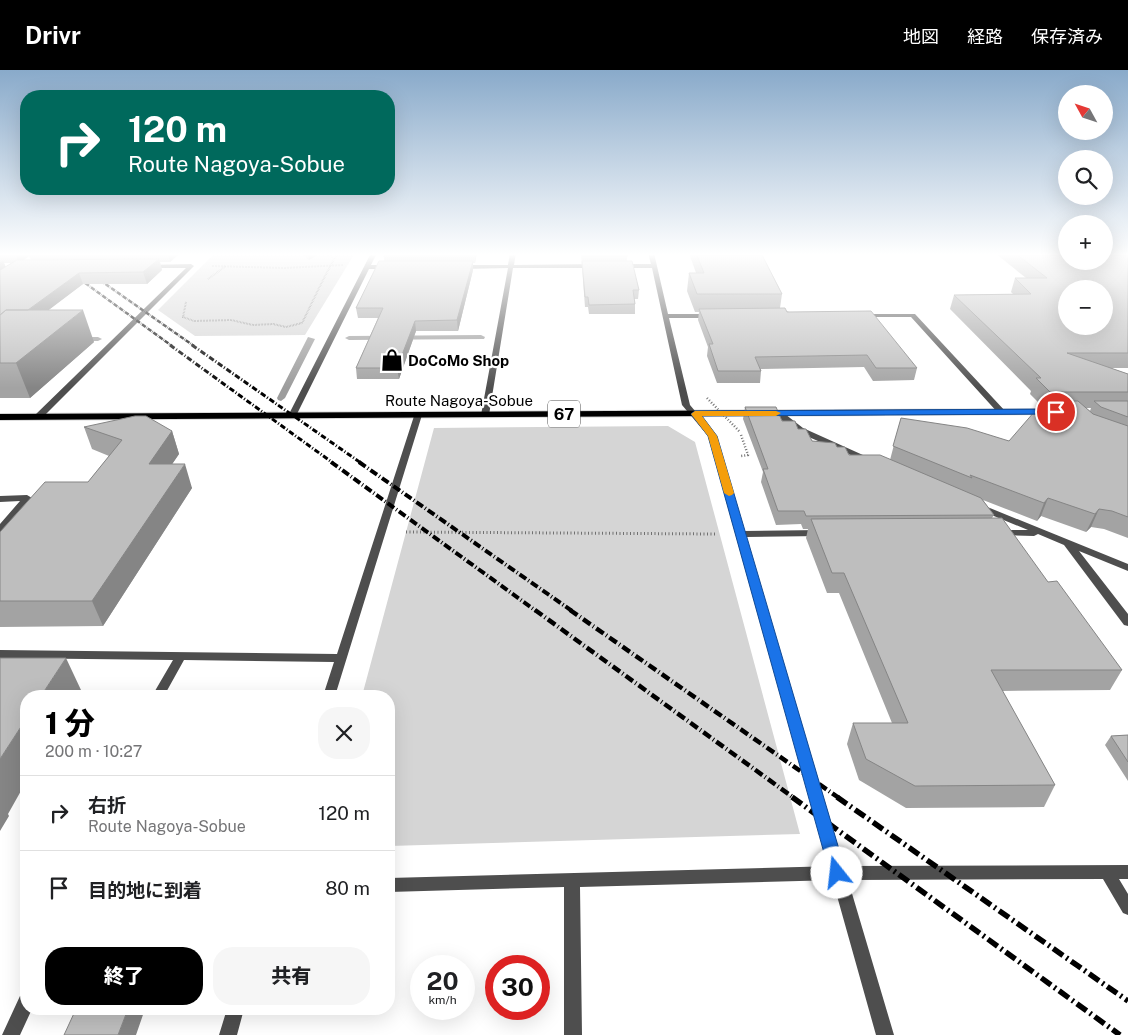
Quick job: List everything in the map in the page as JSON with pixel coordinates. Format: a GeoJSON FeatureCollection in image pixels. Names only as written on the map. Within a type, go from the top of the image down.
{"type":"FeatureCollection","features":[{"type":"Feature","properties":{"kind":"main road","name":"Route Nagoya-Sobue"},"geometry":{"type":"LineString","coordinates":[[0,417],[1065,412]]}},
{"type":"Feature","properties":{"kind":"street"},"geometry":{"type":"LineString","coordinates":[[38,416],[158,298]]}},
{"type":"Feature","properties":{"kind":"street"},"geometry":{"type":"LineString","coordinates":[[292,416],[351,298]]}},
{"type":"Feature","properties":{"kind":"street"},"geometry":{"type":"LineString","coordinates":[[485,414],[505,298]]}},
{"type":"Feature","properties":{"kind":"street"},"geometry":{"type":"LineString","coordinates":[[661,298],[686,405],[712,436],[885,1035]]}},
{"type":"Feature","properties":{"kind":"street"},"geometry":{"type":"LineString","coordinates":[[665,316],[725,316]]}},
{"type":"Feature","properties":{"kind":"street"},"geometry":{"type":"LineString","coordinates":[[854,316],[913,316],[1002,412]]}},
{"type":"Feature","properties":{"kind":"street"},"geometry":{"type":"LineString","coordinates":[[778,413],[800,430],[880,464]]}},
{"type":"Feature","properties":{"kind":"street"},"geometry":{"type":"LineString","coordinates":[[331,690],[418,415]]}},
{"type":"Feature","properties":{"kind":"street"},"geometry":{"type":"LineString","coordinates":[[0,499],[27,498],[0,530]]}},
{"type":"Feature","properties":{"kind":"street"},"geometry":{"type":"LineString","coordinates":[[969,502],[1128,568]]}},
{"type":"Feature","properties":{"kind":"street"},"geometry":{"type":"LineString","coordinates":[[991,533],[1040,532]]}},
{"type":"Feature","properties":{"kind":"street"},"geometry":{"type":"LineString","coordinates":[[740,534],[836,533]]}},
{"type":"Feature","properties":{"kind":"street"},"geometry":{"type":"LineString","coordinates":[[1069,545],[1128,622]]}},
{"type":"Feature","properties":{"kind":"street"},"geometry":{"type":"LineString","coordinates":[[0,654],[341,658]]}},
{"type":"Feature","properties":{"kind":"street"},"geometry":{"type":"LineString","coordinates":[[161,690],[181,656]]}},
{"type":"Feature","properties":{"kind":"street"},"geometry":{"type":"LineString","coordinates":[[1107,872],[1128,908]]}},
{"type":"Feature","properties":{"kind":"street"},"geometry":{"type":"LineString","coordinates":[[395,885],[837,873],[1128,872]]}},
{"type":"Feature","properties":{"kind":"street"},"geometry":{"type":"LineString","coordinates":[[572,880],[573,1035]]}},
{"type":"Feature","properties":{"kind":"street"},"geometry":{"type":"LineString","coordinates":[[10,1035],[20,1014]]}},
{"type":"Feature","properties":{"kind":"street"},"geometry":{"type":"LineString","coordinates":[[228,1035],[233,1015]]}},
{"type":"Feature","properties":{"kind":"path"},"geometry":{"type":"LineString","coordinates":[[187,299],[183,317],[189,320],[230,320],[252,325],[273,324],[293,327],[302,323],[315,298]]}},
{"type":"Feature","properties":{"kind":"path"},"geometry":{"type":"LineString","coordinates":[[707,398],[740,432],[748,455]]}},
{"type":"Feature","properties":{"kind":"path"},"geometry":{"type":"LineString","coordinates":[[381,532],[740,534]]}},
{"type":"Feature","properties":{"kind":"shaded area"},"geometry":{"type":"Polygon","coordinates":[[[170,298],[328,298],[305,335],[195,336],[158,310],[170,298]]]}},
{"type":"Feature","properties":{"kind":"shaded area"},"geometry":{"type":"Polygon","coordinates":[[[668,426],[695,442],[800,834],[395,846],[395,690],[364,690],[434,428],[668,426]]]}},
{"type":"Feature","properties":{"kind":"building"},"geometry":{"type":"Polygon","coordinates":[[[0,298],[44,298],[28,310],[6,310],[0,315],[0,298]]]}},
{"type":"Feature","properties":{"kind":"building"},"geometry":{"type":"Polygon","coordinates":[[[361,298],[463,298],[457,320],[415,321],[397,368],[356,368],[383,308],[356,308],[361,298]]]}},
{"type":"Feature","properties":{"kind":"building"},"geometry":{"type":"Polygon","coordinates":[[[588,298],[634,298],[635,304],[589,305],[588,298]]]}},
{"type":"Feature","properties":{"kind":"building"},"geometry":{"type":"Polygon","coordinates":[[[957,298],[1058,298],[1058,335],[1113,335],[1113,298],[1128,298],[1128,353],[1067,353],[1128,374],[1128,392],[1050,392],[1036,378],[1041,378],[957,298]]]}},
{"type":"Feature","properties":{"kind":"building"},"geometry":{"type":"Polygon","coordinates":[[[785,308],[787,312],[871,311],[917,368],[876,368],[867,355],[755,357],[761,371],[718,371],[709,344],[713,344],[699,309],[785,308]]]}},
{"type":"Feature","properties":{"kind":"building"},"geometry":{"type":"Polygon","coordinates":[[[6,310],[83,310],[16,363],[0,363],[0,315],[6,310]]]}},
{"type":"Feature","properties":{"kind":"building"},"geometry":{"type":"Polygon","coordinates":[[[1061,401],[1078,401],[1093,414],[1128,426],[1128,517],[1112,511],[1099,509],[1095,514],[1048,498],[1044,503],[970,475],[972,478],[893,446],[901,418],[967,428],[1009,441],[1035,411],[1070,409],[1061,401]]]}},
{"type":"Feature","properties":{"kind":"building"},"geometry":{"type":"Polygon","coordinates":[[[1094,401],[1128,401],[1128,417],[1101,407],[1094,401]]]}},
{"type":"Feature","properties":{"kind":"building"},"geometry":{"type":"Polygon","coordinates":[[[745,407],[776,407],[782,421],[795,421],[798,429],[806,429],[812,441],[835,443],[837,447],[845,447],[849,455],[880,455],[981,498],[994,515],[806,516],[804,511],[778,511],[763,469],[768,469],[745,407]]]}},
{"type":"Feature","properties":{"kind":"building"},"geometry":{"type":"Polygon","coordinates":[[[135,416],[146,416],[172,431],[149,464],[185,464],[92,601],[0,601],[0,532],[45,482],[88,482],[122,440],[84,427],[135,416]]]}},
{"type":"Feature","properties":{"kind":"building"},"geometry":{"type":"Polygon","coordinates":[[[1002,518],[1048,582],[1057,581],[1122,670],[991,670],[1055,785],[915,786],[866,759],[853,723],[908,723],[844,573],[832,573],[811,519],[1002,518]]]}},
{"type":"Feature","properties":{"kind":"building"},"geometry":{"type":"Polygon","coordinates":[[[0,658],[66,658],[45,690],[20,690],[20,728],[0,759],[0,658]]]}},
{"type":"Feature","properties":{"kind":"building"},"geometry":{"type":"Polygon","coordinates":[[[1128,735],[1128,762],[1111,736],[1128,735]]]}},
{"type":"Feature","properties":{"kind":"building"},"geometry":{"type":"Polygon","coordinates":[[[73,1015],[126,1015],[118,1035],[64,1035],[73,1015]]]}},
{"type":"Feature","properties":{"kind":"waterway"},"geometry":{"type":"LineString","coordinates":[[349,338],[481,337]]}},
{"type":"Feature","properties":{"kind":"waterway"},"geometry":{"type":"LineString","coordinates":[[79,339],[98,339]]}},
{"type":"Feature","properties":{"kind":"waterway"},"geometry":{"type":"LineString","coordinates":[[281,398],[311,339]]}},
{"type":"Feature","properties":{"kind":"railway"},"geometry":{"type":"LineString","coordinates":[[106,298],[172,346]]}},
{"type":"Feature","properties":{"kind":"railway"},"geometry":{"type":"LineString","coordinates":[[125,298],[194,346]]}},
{"type":"Feature","properties":{"kind":"railway"},"geometry":{"type":"LineString","coordinates":[[170,345],[333,463]]}},
{"type":"Feature","properties":{"kind":"railway"},"geometry":{"type":"LineString","coordinates":[[192,345],[361,463]]}},
{"type":"Feature","properties":{"kind":"railway"},"geometry":{"type":"LineString","coordinates":[[331,462],[536,611]]}},
{"type":"Feature","properties":{"kind":"railway"},"geometry":{"type":"LineString","coordinates":[[359,462],[572,611]]}},
{"type":"Feature","properties":{"kind":"railway"},"geometry":{"type":"LineString","coordinates":[[535,610],[794,798]]}},
{"type":"Feature","properties":{"kind":"railway"},"geometry":{"type":"LineString","coordinates":[[570,610],[839,798]]}},
{"type":"Feature","properties":{"kind":"railway"},"geometry":{"type":"LineString","coordinates":[[792,797],[1120,1035]]}},
{"type":"Feature","properties":{"kind":"railway"},"geometry":{"type":"LineString","coordinates":[[837,797],[1128,1001]]}},
{"type":"Feature","properties":{"kind":"slow traffic"},"geometry":{"type":"LineString","coordinates":[[729,493],[712,436],[695,414],[776,413]]}},
{"type":"Feature","properties":{"kind":"place","name":"DoCoMo Shop"},"geometry":{"type":"Point","coordinates":[392,360]}},
{"type":"Feature","properties":{"kind":"route"},"geometry":{"type":"LineString","coordinates":[[837,873],[712,436],[695,414],[1056,412]]}}]}
